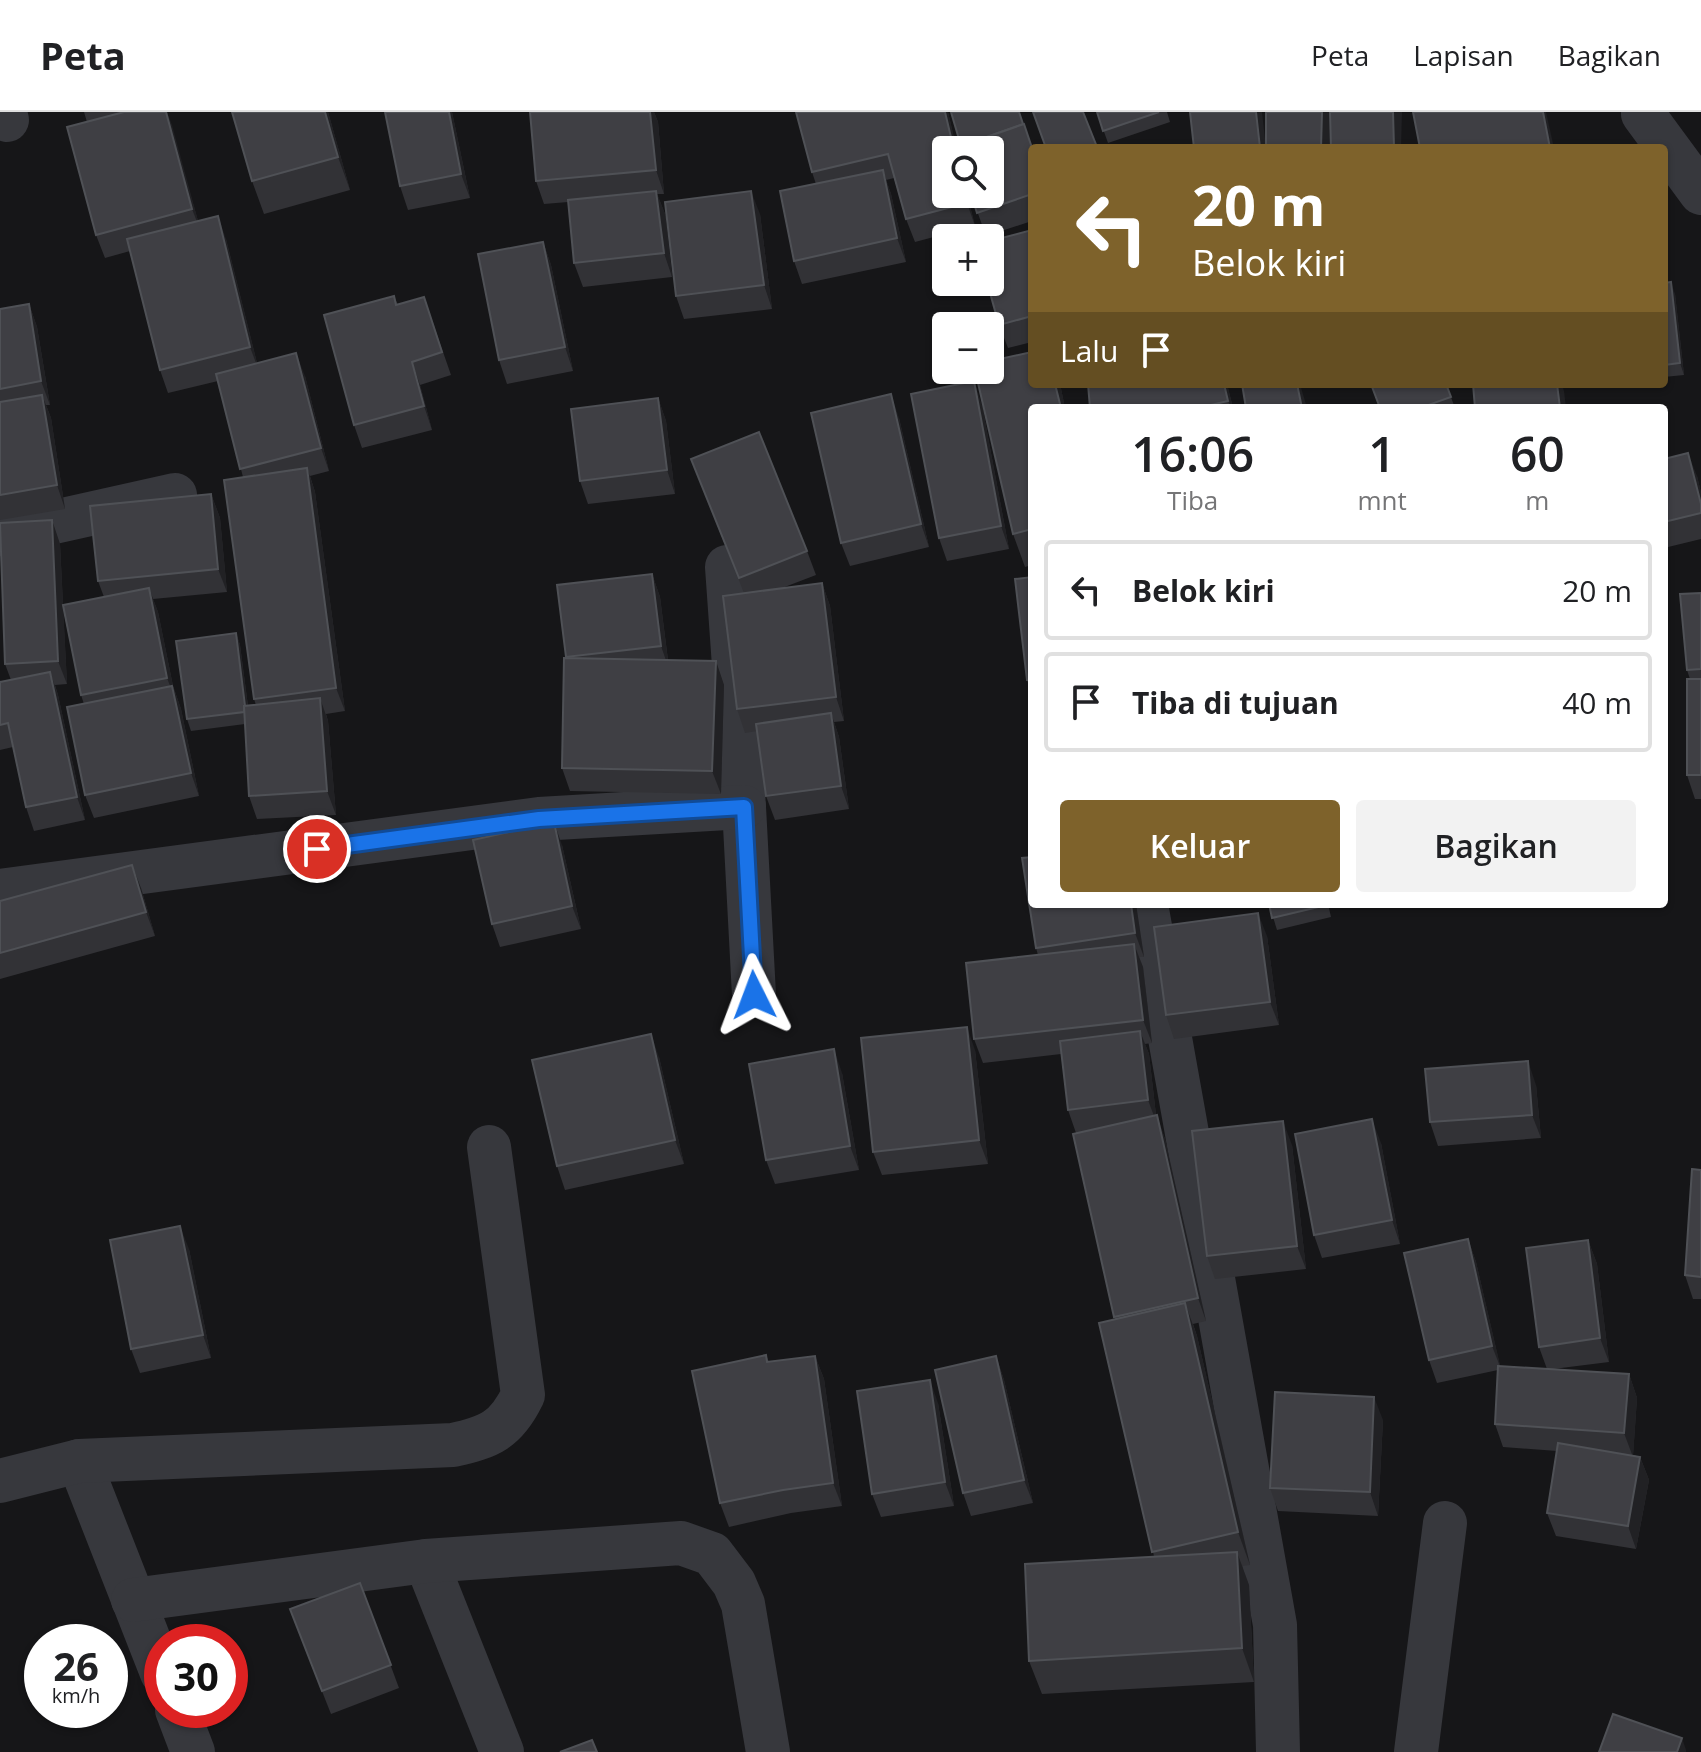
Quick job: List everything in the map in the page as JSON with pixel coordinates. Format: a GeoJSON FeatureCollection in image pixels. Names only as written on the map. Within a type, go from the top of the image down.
{"type":"FeatureCollection","features":[{"type":"Feature","properties":{"kind":"street"},"geometry":{"type":"LineString","coordinates":[[1643,114],[1665,144]]}},
{"type":"Feature","properties":{"kind":"street"},"geometry":{"type":"LineString","coordinates":[[1668,148],[1701,193]]}},
{"type":"Feature","properties":{"kind":"street"},"geometry":{"type":"LineString","coordinates":[[0,534],[175,495]]}},
{"type":"Feature","properties":{"kind":"street"},"geometry":{"type":"LineString","coordinates":[[727,567],[754,995]]}},
{"type":"Feature","properties":{"kind":"street"},"geometry":{"type":"LineString","coordinates":[[0,891],[539,819],[744,807]]}},
{"type":"Feature","properties":{"kind":"street"},"geometry":{"type":"LineString","coordinates":[[1147,908],[1275,1625],[1278,1752]]}},
{"type":"Feature","properties":{"kind":"street"},"geometry":{"type":"LineString","coordinates":[[0,1481],[79,1461],[453,1445],[477,1440],[496,1430],[513,1416],[523,1395],[489,1147]]}},
{"type":"Feature","properties":{"kind":"street"},"geometry":{"type":"LineString","coordinates":[[79,1461],[144,1628]]}},
{"type":"Feature","properties":{"kind":"street"},"geometry":{"type":"LineString","coordinates":[[1416,1752],[1445,1523]]}},
{"type":"Feature","properties":{"kind":"street"},"geometry":{"type":"LineString","coordinates":[[133,1600],[426,1561],[681,1543],[712,1554],[734,1583],[743,1604],[768,1752]]}},
{"type":"Feature","properties":{"kind":"street"},"geometry":{"type":"LineString","coordinates":[[426,1561],[502,1752]]}},
{"type":"Feature","properties":{"kind":"street"},"geometry":{"type":"LineString","coordinates":[[184,1728],[193,1752]]}},
{"type":"Feature","properties":{"kind":"building"},"geometry":{"type":"Polygon","coordinates":[[[124,112],[166,112],[192,209],[96,235],[67,127],[124,112]]]}},
{"type":"Feature","properties":{"kind":"building"},"geometry":{"type":"Polygon","coordinates":[[[232,112],[325,112],[338,157],[252,181],[232,112]]]}},
{"type":"Feature","properties":{"kind":"building"},"geometry":{"type":"Polygon","coordinates":[[[385,112],[449,112],[461,174],[400,186],[385,112]]]}},
{"type":"Feature","properties":{"kind":"building"},"geometry":{"type":"Polygon","coordinates":[[[530,112],[650,112],[656,170],[536,181],[530,112]]]}},
{"type":"Feature","properties":{"kind":"building"},"geometry":{"type":"Polygon","coordinates":[[[796,112],[945,112],[951,136],[932,136],[932,208],[948,208],[906,219],[888,154],[812,172],[796,112]]]}},
{"type":"Feature","properties":{"kind":"building"},"geometry":{"type":"Polygon","coordinates":[[[951,112],[1019,112],[1023,124],[989,136],[958,136],[951,112]]]}},
{"type":"Feature","properties":{"kind":"building"},"geometry":{"type":"Polygon","coordinates":[[[1033,112],[1083,112],[1096,144],[1045,144],[1033,112]]]}},
{"type":"Feature","properties":{"kind":"building"},"geometry":{"type":"Polygon","coordinates":[[[1097,112],[1159,112],[1103,131],[1097,112]]]}},
{"type":"Feature","properties":{"kind":"building"},"geometry":{"type":"Polygon","coordinates":[[[1190,112],[1256,112],[1260,144],[1194,144],[1190,112]]]}},
{"type":"Feature","properties":{"kind":"building"},"geometry":{"type":"Polygon","coordinates":[[[1266,112],[1322,112],[1321,144],[1266,144],[1266,112]]]}},
{"type":"Feature","properties":{"kind":"building"},"geometry":{"type":"Polygon","coordinates":[[[1330,112],[1393,112],[1394,144],[1331,144],[1330,112]]]}},
{"type":"Feature","properties":{"kind":"building"},"geometry":{"type":"Polygon","coordinates":[[[1413,112],[1543,112],[1549,144],[1419,144],[1413,112]]]}},
{"type":"Feature","properties":{"kind":"building"},"geometry":{"type":"Polygon","coordinates":[[[1024,124],[1031,144],[1028,144],[1028,195],[1004,204],[1004,136],[990,136],[1024,124]]]}},
{"type":"Feature","properties":{"kind":"building"},"geometry":{"type":"Polygon","coordinates":[[[883,170],[897,238],[794,261],[780,191],[883,170]]]}},
{"type":"Feature","properties":{"kind":"building"},"geometry":{"type":"Polygon","coordinates":[[[656,191],[664,253],[574,263],[568,200],[656,191]]]}},
{"type":"Feature","properties":{"kind":"building"},"geometry":{"type":"Polygon","coordinates":[[[751,191],[764,285],[676,296],[665,202],[751,191]]]}},
{"type":"Feature","properties":{"kind":"building"},"geometry":{"type":"Polygon","coordinates":[[[975,208],[991,208],[977,213],[975,208]]]}},
{"type":"Feature","properties":{"kind":"building"},"geometry":{"type":"Polygon","coordinates":[[[218,216],[250,347],[160,370],[127,239],[218,216]]]}},
{"type":"Feature","properties":{"kind":"building"},"geometry":{"type":"Polygon","coordinates":[[[1028,231],[1028,317],[1004,324],[1004,312],[995,312],[991,296],[1004,296],[1004,237],[1028,231]]]}},
{"type":"Feature","properties":{"kind":"building"},"geometry":{"type":"Polygon","coordinates":[[[543,242],[565,347],[499,360],[478,254],[543,242]]]}},
{"type":"Feature","properties":{"kind":"building"},"geometry":{"type":"Polygon","coordinates":[[[1668,282],[1671,282],[1680,363],[1668,364],[1668,282]]]}},
{"type":"Feature","properties":{"kind":"building"},"geometry":{"type":"Polygon","coordinates":[[[394,296],[396,305],[424,297],[442,352],[412,362],[424,406],[354,425],[324,315],[394,296]]]}},
{"type":"Feature","properties":{"kind":"building"},"geometry":{"type":"Polygon","coordinates":[[[29,304],[41,381],[0,389],[0,309],[29,304]]]}},
{"type":"Feature","properties":{"kind":"building"},"geometry":{"type":"Polygon","coordinates":[[[296,353],[321,448],[240,469],[216,374],[296,353]]]}},
{"type":"Feature","properties":{"kind":"building"},"geometry":{"type":"Polygon","coordinates":[[[1028,353],[1028,388],[1056,388],[1060,404],[1028,404],[1028,530],[1013,534],[978,384],[1004,384],[1004,358],[1028,353]]]}},
{"type":"Feature","properties":{"kind":"building"},"geometry":{"type":"Polygon","coordinates":[[[975,384],[1001,526],[939,538],[911,394],[975,384]]]}},
{"type":"Feature","properties":{"kind":"building"},"geometry":{"type":"Polygon","coordinates":[[[1088,388],[1225,388],[1228,401],[1215,404],[1090,404],[1088,388]]]}},
{"type":"Feature","properties":{"kind":"building"},"geometry":{"type":"Polygon","coordinates":[[[1243,388],[1298,388],[1301,404],[1245,404],[1243,388]]]}},
{"type":"Feature","properties":{"kind":"building"},"geometry":{"type":"Polygon","coordinates":[[[1372,388],[1448,388],[1451,397],[1431,404],[1378,404],[1372,388]]]}},
{"type":"Feature","properties":{"kind":"building"},"geometry":{"type":"Polygon","coordinates":[[[1473,388],[1558,388],[1560,404],[1475,404],[1473,388]]]}},
{"type":"Feature","properties":{"kind":"building"},"geometry":{"type":"Polygon","coordinates":[[[891,394],[921,524],[841,543],[811,413],[891,394]]]}},
{"type":"Feature","properties":{"kind":"building"},"geometry":{"type":"Polygon","coordinates":[[[42,395],[57,485],[0,495],[0,402],[42,395]]]}},
{"type":"Feature","properties":{"kind":"building"},"geometry":{"type":"Polygon","coordinates":[[[658,398],[667,470],[580,481],[571,409],[658,398]]]}},
{"type":"Feature","properties":{"kind":"building"},"geometry":{"type":"Polygon","coordinates":[[[759,432],[807,551],[739,578],[691,459],[759,432]]]}},
{"type":"Feature","properties":{"kind":"building"},"geometry":{"type":"Polygon","coordinates":[[[1688,453],[1701,513],[1668,521],[1668,458],[1688,453]]]}},
{"type":"Feature","properties":{"kind":"building"},"geometry":{"type":"Polygon","coordinates":[[[307,468],[336,688],[254,699],[224,480],[307,468]]]}},
{"type":"Feature","properties":{"kind":"building"},"geometry":{"type":"Polygon","coordinates":[[[211,494],[218,569],[98,581],[90,506],[211,494]]]}},
{"type":"Feature","properties":{"kind":"building"},"geometry":{"type":"Polygon","coordinates":[[[52,520],[58,661],[5,664],[0,523],[52,520]]]}},
{"type":"Feature","properties":{"kind":"building"},"geometry":{"type":"Polygon","coordinates":[[[652,574],[661,646],[566,657],[557,585],[652,574]]]}},
{"type":"Feature","properties":{"kind":"building"},"geometry":{"type":"Polygon","coordinates":[[[1028,577],[1028,680],[1027,680],[1015,579],[1028,577]]]}},
{"type":"Feature","properties":{"kind":"building"},"geometry":{"type":"Polygon","coordinates":[[[822,583],[836,697],[737,709],[723,596],[822,583]]]}},
{"type":"Feature","properties":{"kind":"building"},"geometry":{"type":"Polygon","coordinates":[[[149,588],[167,678],[81,695],[63,605],[149,588]]]}},
{"type":"Feature","properties":{"kind":"building"},"geometry":{"type":"Polygon","coordinates":[[[1701,593],[1701,669],[1687,670],[1680,594],[1701,593]]]}},
{"type":"Feature","properties":{"kind":"building"},"geometry":{"type":"Polygon","coordinates":[[[236,633],[244,712],[187,719],[176,641],[236,633]]]}},
{"type":"Feature","properties":{"kind":"building"},"geometry":{"type":"Polygon","coordinates":[[[564,658],[716,661],[712,771],[562,768],[564,658]]]}},
{"type":"Feature","properties":{"kind":"building"},"geometry":{"type":"Polygon","coordinates":[[[50,672],[77,797],[26,807],[8,723],[0,725],[0,682],[50,672]]]}},
{"type":"Feature","properties":{"kind":"building"},"geometry":{"type":"Polygon","coordinates":[[[1687,679],[1701,679],[1701,775],[1687,775],[1687,679]]]}},
{"type":"Feature","properties":{"kind":"building"},"geometry":{"type":"Polygon","coordinates":[[[172,686],[191,773],[85,795],[67,707],[172,686]]]}},
{"type":"Feature","properties":{"kind":"building"},"geometry":{"type":"Polygon","coordinates":[[[320,698],[327,791],[249,796],[244,706],[320,698]]]}},
{"type":"Feature","properties":{"kind":"building"},"geometry":{"type":"Polygon","coordinates":[[[831,713],[841,786],[766,796],[756,724],[831,713]]]}},
{"type":"Feature","properties":{"kind":"building"},"geometry":{"type":"Polygon","coordinates":[[[554,822],[572,906],[492,924],[473,840],[554,822]]]}},
{"type":"Feature","properties":{"kind":"building"},"geometry":{"type":"Polygon","coordinates":[[[1028,857],[1028,897],[1022,858],[1028,857]]]}},
{"type":"Feature","properties":{"kind":"building"},"geometry":{"type":"Polygon","coordinates":[[[132,865],[146,912],[0,953],[0,901],[132,865]]]}},
{"type":"Feature","properties":{"kind":"building"},"geometry":{"type":"Polygon","coordinates":[[[1030,908],[1132,908],[1135,933],[1036,948],[1030,908]]]}},
{"type":"Feature","properties":{"kind":"building"},"geometry":{"type":"Polygon","coordinates":[[[1270,908],[1314,908],[1272,918],[1270,908]]]}},
{"type":"Feature","properties":{"kind":"building"},"geometry":{"type":"Polygon","coordinates":[[[1258,913],[1270,1002],[1166,1015],[1154,927],[1258,913]]]}},
{"type":"Feature","properties":{"kind":"building"},"geometry":{"type":"Polygon","coordinates":[[[1134,944],[1143,1020],[974,1039],[966,963],[1134,944]]]}},
{"type":"Feature","properties":{"kind":"building"},"geometry":{"type":"Polygon","coordinates":[[[967,1027],[979,1140],[873,1152],[861,1038],[967,1027]]]}},
{"type":"Feature","properties":{"kind":"building"},"geometry":{"type":"Polygon","coordinates":[[[1140,1031],[1148,1100],[1068,1110],[1060,1041],[1140,1031]]]}},
{"type":"Feature","properties":{"kind":"building"},"geometry":{"type":"Polygon","coordinates":[[[651,1034],[675,1140],[557,1166],[532,1060],[651,1034]]]}},
{"type":"Feature","properties":{"kind":"building"},"geometry":{"type":"Polygon","coordinates":[[[834,1049],[850,1146],[766,1160],[749,1064],[834,1049]]]}},
{"type":"Feature","properties":{"kind":"building"},"geometry":{"type":"Polygon","coordinates":[[[1528,1061],[1532,1115],[1430,1122],[1425,1069],[1528,1061]]]}},
{"type":"Feature","properties":{"kind":"building"},"geometry":{"type":"Polygon","coordinates":[[[1157,1115],[1198,1298],[1114,1317],[1073,1134],[1157,1115]]]}},
{"type":"Feature","properties":{"kind":"building"},"geometry":{"type":"Polygon","coordinates":[[[1372,1119],[1392,1220],[1314,1235],[1295,1134],[1372,1119]]]}},
{"type":"Feature","properties":{"kind":"building"},"geometry":{"type":"Polygon","coordinates":[[[1283,1121],[1297,1246],[1207,1256],[1192,1131],[1283,1121]]]}},
{"type":"Feature","properties":{"kind":"building"},"geometry":{"type":"Polygon","coordinates":[[[1692,1169],[1701,1170],[1701,1277],[1685,1275],[1692,1169]]]}},
{"type":"Feature","properties":{"kind":"building"},"geometry":{"type":"Polygon","coordinates":[[[180,1226],[203,1335],[131,1349],[110,1240],[180,1226]]]}},
{"type":"Feature","properties":{"kind":"building"},"geometry":{"type":"Polygon","coordinates":[[[1468,1239],[1492,1346],[1429,1360],[1404,1253],[1468,1239]]]}},
{"type":"Feature","properties":{"kind":"building"},"geometry":{"type":"Polygon","coordinates":[[[1588,1240],[1600,1338],[1539,1347],[1526,1248],[1588,1240]]]}},
{"type":"Feature","properties":{"kind":"building"},"geometry":{"type":"Polygon","coordinates":[[[1185,1303],[1238,1532],[1152,1552],[1099,1323],[1185,1303]]]}},
{"type":"Feature","properties":{"kind":"building"},"geometry":{"type":"Polygon","coordinates":[[[766,1355],[767,1362],[815,1356],[833,1483],[720,1503],[692,1371],[766,1355]]]}},
{"type":"Feature","properties":{"kind":"building"},"geometry":{"type":"Polygon","coordinates":[[[996,1356],[1024,1480],[963,1493],[935,1370],[996,1356]]]}},
{"type":"Feature","properties":{"kind":"building"},"geometry":{"type":"Polygon","coordinates":[[[1498,1366],[1629,1374],[1624,1433],[1495,1424],[1498,1366]]]}},
{"type":"Feature","properties":{"kind":"building"},"geometry":{"type":"Polygon","coordinates":[[[930,1380],[945,1482],[872,1494],[857,1391],[930,1380]]]}},
{"type":"Feature","properties":{"kind":"building"},"geometry":{"type":"Polygon","coordinates":[[[1275,1392],[1374,1397],[1370,1492],[1270,1488],[1275,1392]]]}},
{"type":"Feature","properties":{"kind":"building"},"geometry":{"type":"Polygon","coordinates":[[[1558,1443],[1640,1457],[1628,1526],[1547,1513],[1558,1443]]]}},
{"type":"Feature","properties":{"kind":"building"},"geometry":{"type":"Polygon","coordinates":[[[1237,1552],[1242,1648],[1029,1661],[1025,1564],[1237,1552]]]}},
{"type":"Feature","properties":{"kind":"building"},"geometry":{"type":"Polygon","coordinates":[[[360,1583],[391,1665],[322,1691],[290,1609],[360,1583]]]}},
{"type":"Feature","properties":{"kind":"building"},"geometry":{"type":"Polygon","coordinates":[[[1613,1714],[1682,1738],[1677,1752],[1599,1752],[1613,1714]]]}},
{"type":"Feature","properties":{"kind":"building"},"geometry":{"type":"Polygon","coordinates":[[[592,1740],[597,1752],[560,1752],[592,1740]]]}},
{"type":"Feature","properties":{"kind":"route"},"geometry":{"type":"LineString","coordinates":[[317,849],[539,819],[744,807],[754,995]]}}]}
